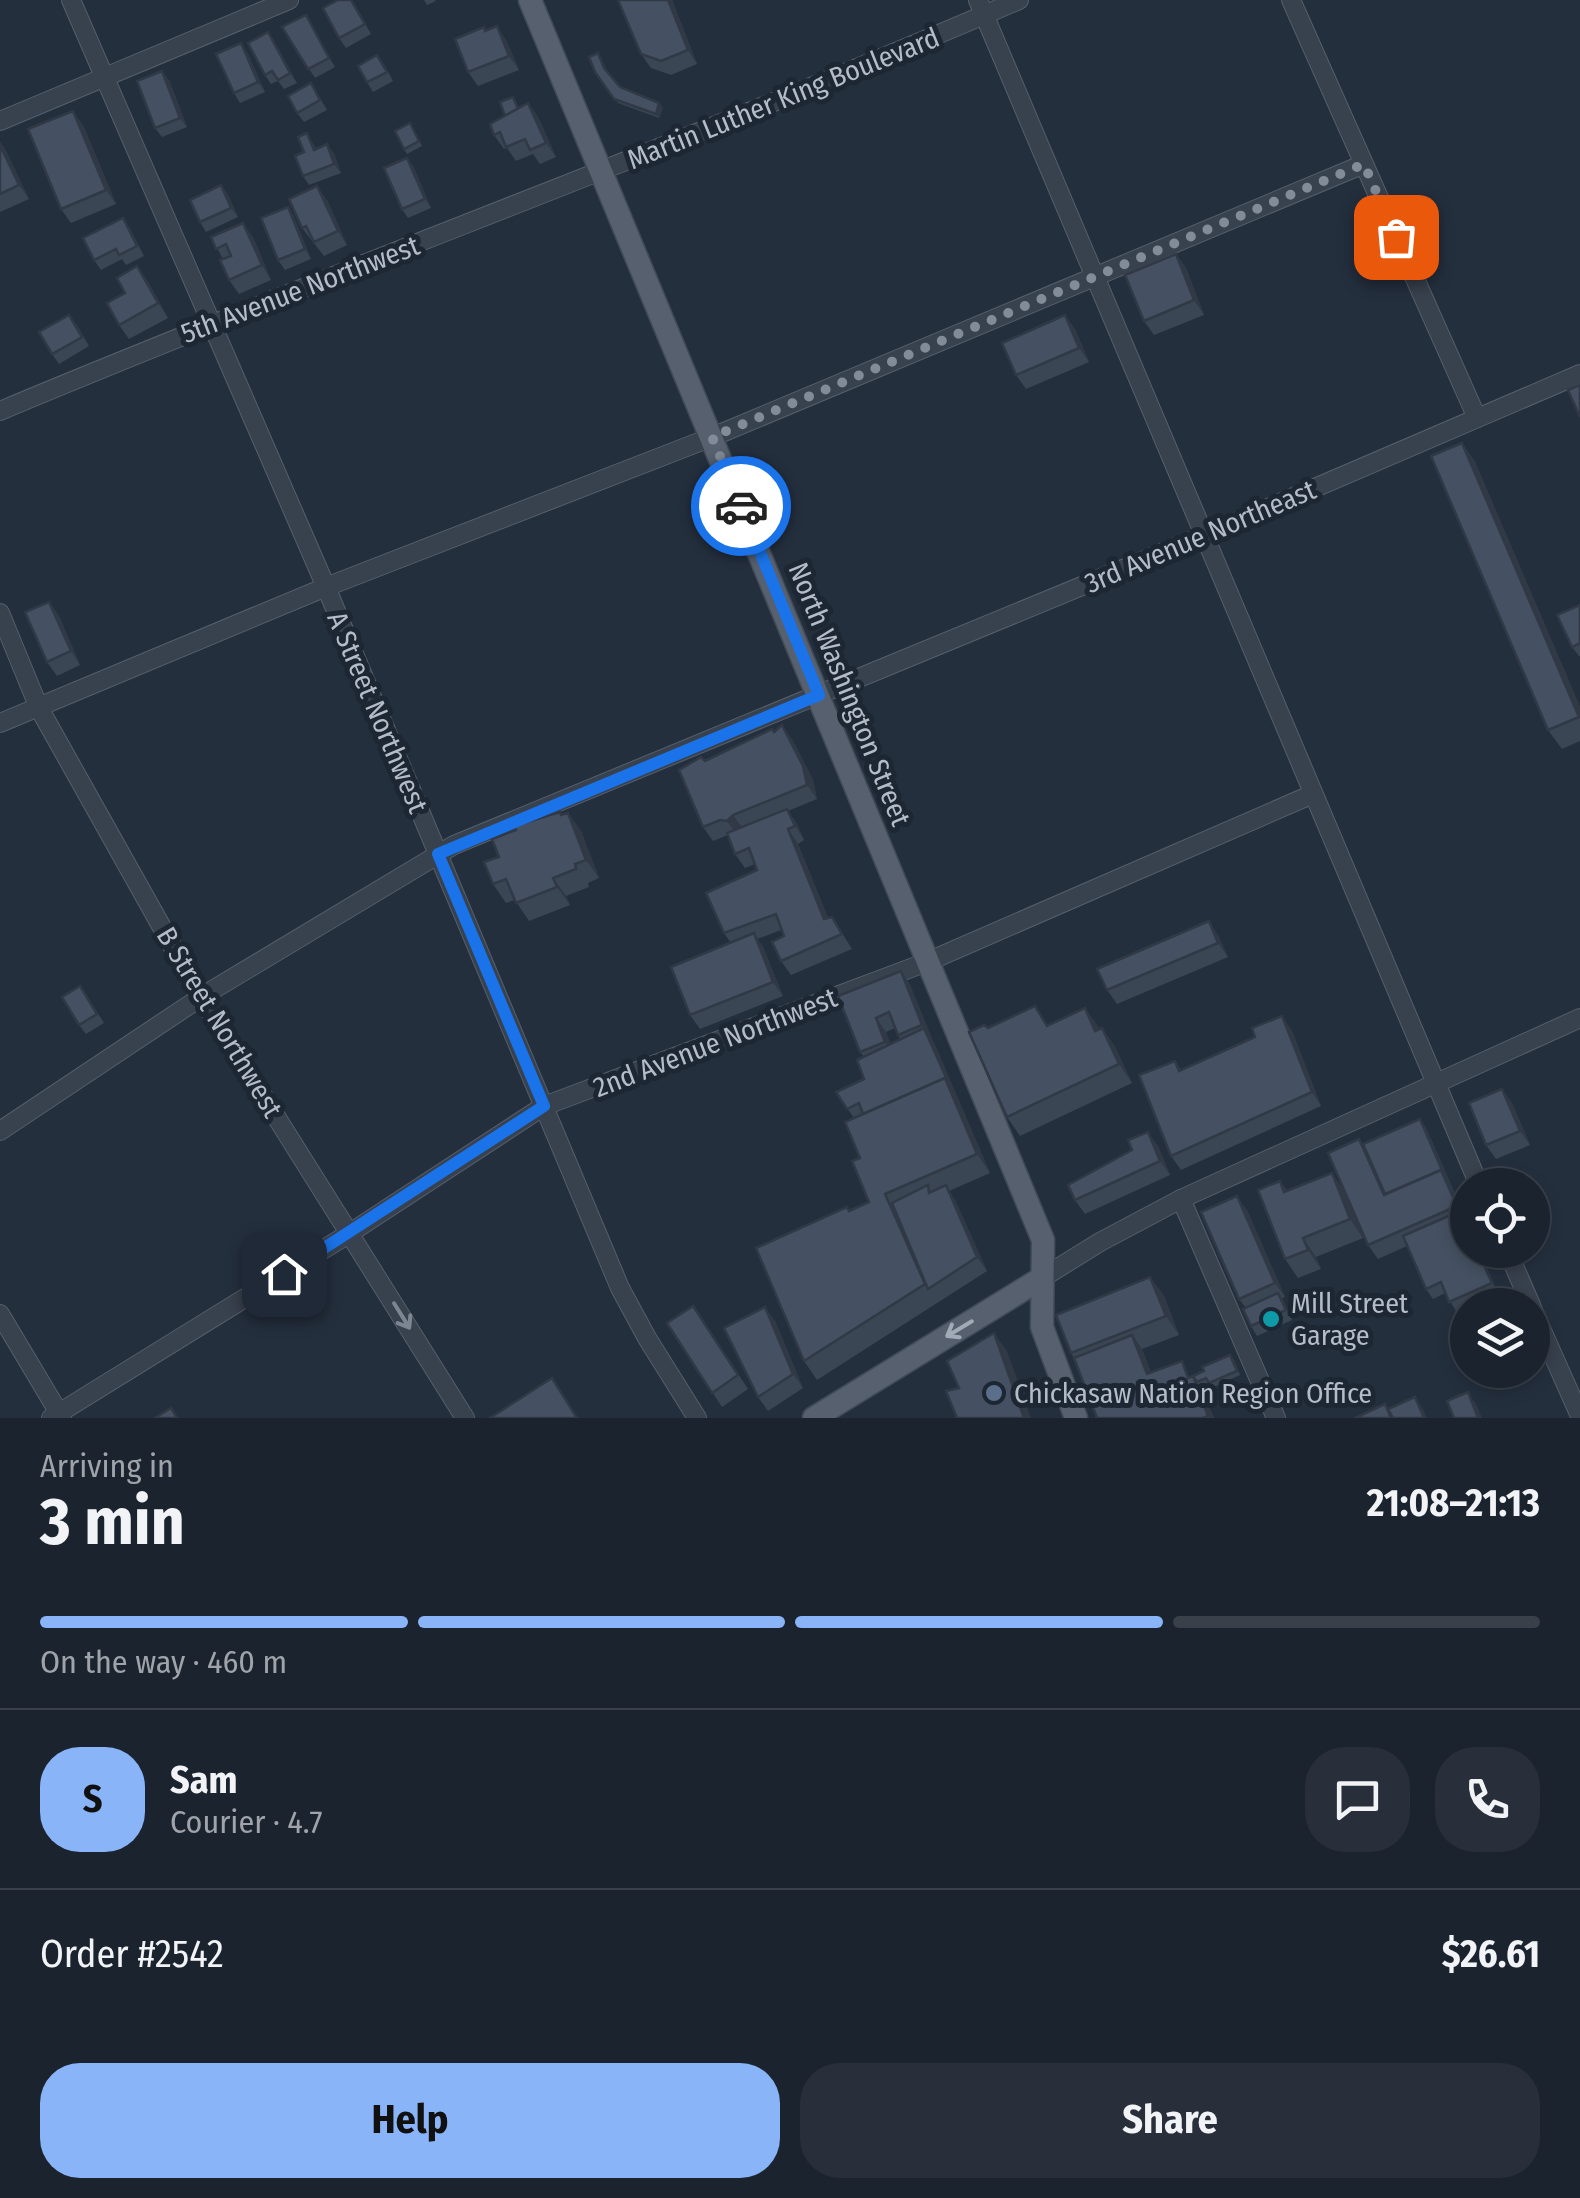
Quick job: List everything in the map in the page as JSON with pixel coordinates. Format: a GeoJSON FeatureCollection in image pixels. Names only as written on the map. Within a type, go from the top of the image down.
{"type":"FeatureCollection","features":[{"type":"Feature","properties":{"kind":"main road","name":"North Washington Street"},"geometry":{"type":"LineString","coordinates":[[530,0],[1043,1240],[1042,1327],[1076,1418]]}},
{"type":"Feature","properties":{"kind":"main road"},"geometry":{"type":"LineString","coordinates":[[814,1418],[844,1410],[1042,1278]]}},
{"type":"Feature","properties":{"kind":"street","name":"A Street Northwest"},"geometry":{"type":"LineString","coordinates":[[72,0],[326,587],[620,1288],[697,1418]]}},
{"type":"Feature","properties":{"kind":"street"},"geometry":{"type":"LineString","coordinates":[[0,121],[289,0]]}},
{"type":"Feature","properties":{"kind":"street","name":"Martin Luther King Boulevard"},"geometry":{"type":"LineString","coordinates":[[602,172],[981,7],[1019,0]]}},
{"type":"Feature","properties":{"kind":"street"},"geometry":{"type":"LineString","coordinates":[[1291,0],[1478,418]]}},
{"type":"Feature","properties":{"kind":"street"},"geometry":{"type":"LineString","coordinates":[[981,7],[1472,1168]]}},
{"type":"Feature","properties":{"kind":"street"},"geometry":{"type":"LineString","coordinates":[[0,723],[326,587],[712,437],[1364,164]]}},
{"type":"Feature","properties":{"kind":"street","name":"5th Avenue Northwest"},"geometry":{"type":"LineString","coordinates":[[0,411],[211,322],[602,172]]}},
{"type":"Feature","properties":{"kind":"street","name":"3rd Avenue Northeast"},"geometry":{"type":"LineString","coordinates":[[0,1131],[200,997],[438,854],[1204,536],[1580,374]]}},
{"type":"Feature","properties":{"kind":"street","name":"B Street Northwest"},"geometry":{"type":"LineString","coordinates":[[0,612],[39,708],[200,997],[466,1418]]}},
{"type":"Feature","properties":{"kind":"street","name":"2nd Avenue Northwest"},"geometry":{"type":"LineString","coordinates":[[57,1416],[544,1106],[927,962],[1312,794]]}},
{"type":"Feature","properties":{"kind":"street"},"geometry":{"type":"LineString","coordinates":[[1042,1278],[1182,1198],[1580,1018]]}},
{"type":"Feature","properties":{"kind":"street"},"geometry":{"type":"LineString","coordinates":[[1182,1198],[1276,1418]]}},
{"type":"Feature","properties":{"kind":"street"},"geometry":{"type":"LineString","coordinates":[[0,1314],[57,1416]]}},
{"type":"Feature","properties":{"kind":"street"},"geometry":{"type":"LineString","coordinates":[[1550,1347],[1580,1416]]}},
{"type":"Feature","properties":{"kind":"building"},"geometry":{"type":"Polygon","coordinates":[[[338,0],[351,0],[365,24],[339,38],[323,8],[338,0]]]}},
{"type":"Feature","properties":{"kind":"building"},"geometry":{"type":"Polygon","coordinates":[[[618,0],[668,0],[688,50],[661,61],[641,54],[618,0]]]}},
{"type":"Feature","properties":{"kind":"building"},"geometry":{"type":"Polygon","coordinates":[[[306,15],[329,58],[308,69],[282,27],[306,15]]]}},
{"type":"Feature","properties":{"kind":"building"},"geometry":{"type":"Polygon","coordinates":[[[497,26],[509,56],[468,72],[455,39],[497,26]]]}},
{"type":"Feature","properties":{"kind":"building"},"geometry":{"type":"Polygon","coordinates":[[[268,32],[290,73],[278,80],[272,71],[265,75],[248,43],[268,32]]]}},
{"type":"Feature","properties":{"kind":"building"},"geometry":{"type":"Polygon","coordinates":[[[241,43],[258,82],[234,93],[216,54],[241,43]]]}},
{"type":"Feature","properties":{"kind":"building"},"geometry":{"type":"Polygon","coordinates":[[[598,53],[604,68],[620,87],[659,103],[656,114],[614,99],[589,57],[598,53]]]}},
{"type":"Feature","properties":{"kind":"building"},"geometry":{"type":"Polygon","coordinates":[[[377,55],[387,72],[367,82],[358,66],[377,55]]]}},
{"type":"Feature","properties":{"kind":"building"},"geometry":{"type":"Polygon","coordinates":[[[162,71],[180,118],[155,128],[137,81],[162,71]]]}},
{"type":"Feature","properties":{"kind":"building"},"geometry":{"type":"Polygon","coordinates":[[[311,83],[320,100],[297,113],[288,96],[311,83]]]}},
{"type":"Feature","properties":{"kind":"building"},"geometry":{"type":"Polygon","coordinates":[[[513,97],[518,109],[505,116],[500,102],[513,97]]]}},
{"type":"Feature","properties":{"kind":"building"},"geometry":{"type":"Polygon","coordinates":[[[528,103],[546,143],[530,150],[525,139],[506,147],[500,132],[494,135],[490,124],[528,103]]]}},
{"type":"Feature","properties":{"kind":"building"},"geometry":{"type":"Polygon","coordinates":[[[73,111],[106,190],[61,209],[28,129],[73,111]]]}},
{"type":"Feature","properties":{"kind":"building"},"geometry":{"type":"Polygon","coordinates":[[[410,123],[419,141],[404,149],[395,131],[410,123]]]}},
{"type":"Feature","properties":{"kind":"building"},"geometry":{"type":"Polygon","coordinates":[[[307,133],[314,150],[327,144],[334,164],[303,176],[295,156],[304,152],[298,137],[307,133]]]}},
{"type":"Feature","properties":{"kind":"building"},"geometry":{"type":"Polygon","coordinates":[[[0,145],[19,185],[0,194],[0,145]]]}},
{"type":"Feature","properties":{"kind":"building"},"geometry":{"type":"Polygon","coordinates":[[[407,158],[425,199],[402,209],[384,168],[407,158]]]}},
{"type":"Feature","properties":{"kind":"building"},"geometry":{"type":"Polygon","coordinates":[[[221,185],[231,208],[200,222],[190,200],[221,185]]]}},
{"type":"Feature","properties":{"kind":"building"},"geometry":{"type":"Polygon","coordinates":[[[317,186],[338,231],[314,242],[306,226],[302,228],[289,199],[317,186]]]}},
{"type":"Feature","properties":{"kind":"building"},"geometry":{"type":"Polygon","coordinates":[[[288,207],[305,249],[278,260],[261,218],[288,207]]]}},
{"type":"Feature","properties":{"kind":"building"},"geometry":{"type":"Polygon","coordinates":[[[123,218],[137,246],[119,255],[116,249],[94,260],[83,238],[123,218]]]}},
{"type":"Feature","properties":{"kind":"building"},"geometry":{"type":"Polygon","coordinates":[[[243,223],[262,265],[229,280],[220,260],[231,256],[226,244],[216,249],[211,237],[243,223]]]}},
{"type":"Feature","properties":{"kind":"building"},"geometry":{"type":"Polygon","coordinates":[[[1176,254],[1194,300],[1144,321],[1125,275],[1176,254]]]}},
{"type":"Feature","properties":{"kind":"building"},"geometry":{"type":"Polygon","coordinates":[[[137,266],[158,303],[119,325],[107,303],[125,293],[117,278],[137,266]]]}},
{"type":"Feature","properties":{"kind":"building"},"geometry":{"type":"Polygon","coordinates":[[[69,315],[82,337],[52,354],[39,332],[69,315]]]}},
{"type":"Feature","properties":{"kind":"building"},"geometry":{"type":"Polygon","coordinates":[[[1065,315],[1079,348],[1016,375],[1002,343],[1065,315]]]}},
{"type":"Feature","properties":{"kind":"building"},"geometry":{"type":"Polygon","coordinates":[[[1580,385],[1580,417],[1568,390],[1580,385]]]}},
{"type":"Feature","properties":{"kind":"building"},"geometry":{"type":"Polygon","coordinates":[[[1462,443],[1579,717],[1548,730],[1431,456],[1462,443]]]}},
{"type":"Feature","properties":{"kind":"building"},"geometry":{"type":"Polygon","coordinates":[[[49,602],[71,651],[47,662],[25,612],[49,602]]]}},
{"type":"Feature","properties":{"kind":"building"},"geometry":{"type":"Polygon","coordinates":[[[1580,605],[1580,643],[1572,647],[1557,615],[1580,605]]]}},
{"type":"Feature","properties":{"kind":"building"},"geometry":{"type":"Polygon","coordinates":[[[782,725],[803,766],[807,785],[733,815],[727,821],[703,827],[679,770],[701,757],[705,761],[772,729],[774,732],[782,725]]]}},
{"type":"Feature","properties":{"kind":"building"},"geometry":{"type":"Polygon","coordinates":[[[787,809],[795,826],[788,829],[824,919],[832,917],[842,934],[781,961],[772,942],[784,936],[776,914],[724,933],[706,893],[757,870],[749,848],[735,854],[727,833],[787,809]]]}},
{"type":"Feature","properties":{"kind":"building"},"geometry":{"type":"Polygon","coordinates":[[[568,813],[586,860],[575,864],[576,869],[553,878],[557,887],[516,903],[506,879],[493,884],[484,862],[499,857],[492,839],[516,830],[514,826],[568,813]]]}},
{"type":"Feature","properties":{"kind":"building"},"geometry":{"type":"Polygon","coordinates":[[[1209,921],[1218,943],[1107,990],[1097,969],[1209,921]]]}},
{"type":"Feature","properties":{"kind":"building"},"geometry":{"type":"Polygon","coordinates":[[[754,933],[773,982],[690,1015],[671,967],[754,933]]]}},
{"type":"Feature","properties":{"kind":"building"},"geometry":{"type":"Polygon","coordinates":[[[901,971],[922,1025],[898,1035],[889,1012],[876,1018],[885,1042],[860,1052],[838,996],[901,971]]]}},
{"type":"Feature","properties":{"kind":"building"},"geometry":{"type":"Polygon","coordinates":[[[80,986],[97,1014],[79,1025],[62,997],[80,986]]]}},
{"type":"Feature","properties":{"kind":"building"},"geometry":{"type":"Polygon","coordinates":[[[1035,1006],[1047,1026],[1085,1008],[1095,1031],[1102,1028],[1119,1064],[1007,1117],[969,1032],[984,1025],[988,1028],[1035,1006]]]}},
{"type":"Feature","properties":{"kind":"building"},"geometry":{"type":"Polygon","coordinates":[[[1282,1016],[1312,1092],[1171,1156],[1139,1075],[1175,1061],[1179,1071],[1255,1037],[1252,1028],[1282,1016]]]}},
{"type":"Feature","properties":{"kind":"building"},"geometry":{"type":"Polygon","coordinates":[[[924,1028],[948,1082],[945,1078],[863,1114],[859,1103],[847,1109],[836,1092],[864,1079],[857,1060],[924,1028]]]}},
{"type":"Feature","properties":{"kind":"building"},"geometry":{"type":"Polygon","coordinates":[[[945,1078],[977,1154],[885,1194],[925,1284],[804,1361],[756,1248],[847,1207],[849,1211],[869,1202],[852,1161],[860,1158],[845,1122],[945,1078]]]}},
{"type":"Feature","properties":{"kind":"building"},"geometry":{"type":"Polygon","coordinates":[[[1502,1089],[1520,1131],[1486,1145],[1469,1103],[1502,1089]]]}},
{"type":"Feature","properties":{"kind":"building"},"geometry":{"type":"Polygon","coordinates":[[[1420,1119],[1444,1175],[1441,1170],[1385,1194],[1363,1144],[1420,1119]]]}},
{"type":"Feature","properties":{"kind":"building"},"geometry":{"type":"Polygon","coordinates":[[[1148,1132],[1160,1161],[1075,1200],[1068,1185],[1132,1150],[1128,1140],[1148,1132]]]}},
{"type":"Feature","properties":{"kind":"building"},"geometry":{"type":"Polygon","coordinates":[[[1359,1139],[1384,1195],[1441,1170],[1450,1190],[1450,1209],[1368,1245],[1328,1153],[1359,1139]]]}},
{"type":"Feature","properties":{"kind":"building"},"geometry":{"type":"Polygon","coordinates":[[[1332,1173],[1350,1219],[1303,1238],[1308,1250],[1285,1259],[1258,1190],[1280,1181],[1284,1192],[1332,1173]]]}},
{"type":"Feature","properties":{"kind":"building"},"geometry":{"type":"Polygon","coordinates":[[[928,1185],[929,1193],[946,1185],[977,1257],[928,1289],[892,1203],[928,1185]]]}},
{"type":"Feature","properties":{"kind":"building"},"geometry":{"type":"Polygon","coordinates":[[[1237,1196],[1275,1283],[1239,1299],[1201,1212],[1237,1196]]]}},
{"type":"Feature","properties":{"kind":"building"},"geometry":{"type":"Polygon","coordinates":[[[1450,1215],[1450,1268],[1485,1268],[1492,1283],[1481,1288],[1450,1288],[1449,1302],[1441,1282],[1426,1289],[1403,1236],[1450,1215]]]}},
{"type":"Feature","properties":{"kind":"building"},"geometry":{"type":"Polygon","coordinates":[[[1150,1277],[1166,1316],[1071,1353],[1056,1315],[1150,1277]]]}},
{"type":"Feature","properties":{"kind":"building"},"geometry":{"type":"Polygon","coordinates":[[[1278,1293],[1286,1310],[1251,1326],[1243,1309],[1278,1293]]]}},
{"type":"Feature","properties":{"kind":"building"},"geometry":{"type":"Polygon","coordinates":[[[693,1306],[738,1375],[712,1393],[667,1323],[693,1306]]]}},
{"type":"Feature","properties":{"kind":"building"},"geometry":{"type":"Polygon","coordinates":[[[765,1307],[793,1374],[758,1397],[724,1328],[765,1307]]]}},
{"type":"Feature","properties":{"kind":"building","name":"Chickasaw Nation Region Office"},"geometry":{"type":"Polygon","coordinates":[[[994,1333],[1024,1418],[957,1418],[946,1391],[959,1388],[947,1361],[994,1333]]]}},
{"type":"Feature","properties":{"kind":"building"},"geometry":{"type":"Polygon","coordinates":[[[1132,1335],[1147,1374],[1182,1361],[1188,1378],[1193,1376],[1208,1416],[1097,1418],[1074,1358],[1132,1335]]]}},
{"type":"Feature","properties":{"kind":"building"},"geometry":{"type":"Polygon","coordinates":[[[1230,1355],[1237,1371],[1209,1383],[1206,1378],[1197,1382],[1193,1376],[1204,1371],[1202,1367],[1230,1355]]]}},
{"type":"Feature","properties":{"kind":"building"},"geometry":{"type":"Polygon","coordinates":[[[552,1378],[577,1418],[490,1418],[552,1378]]]}},
{"type":"Feature","properties":{"kind":"building"},"geometry":{"type":"Polygon","coordinates":[[[1468,1392],[1478,1418],[1454,1418],[1447,1401],[1468,1392]]]}},
{"type":"Feature","properties":{"kind":"building"},"geometry":{"type":"Polygon","coordinates":[[[1415,1397],[1424,1418],[1393,1418],[1388,1409],[1415,1397]]]}},
{"type":"Feature","properties":{"kind":"building"},"geometry":{"type":"Polygon","coordinates":[[[1385,1404],[1391,1418],[1355,1418],[1385,1404]]]}},
{"type":"Feature","properties":{"kind":"building"},"geometry":{"type":"Polygon","coordinates":[[[171,1408],[177,1418],[155,1418],[171,1408]]]}},
{"type":"Feature","properties":{"kind":"way so far"},"geometry":{"type":"LineString","coordinates":[[741,506],[712,437],[1364,164],[1396,237]]}},
{"type":"Feature","properties":{"kind":"place","name":"Mill Street Garage"},"geometry":{"type":"Point","coordinates":[1271,1319]}},
{"type":"Feature","properties":{"kind":"place","name":"Chickasaw Nation Region Office"},"geometry":{"type":"Point","coordinates":[994,1393]}},
{"type":"Feature","properties":{"kind":"route"},"geometry":{"type":"LineString","coordinates":[[284,1274],[544,1106],[438,854],[819,695],[741,506]]}}]}
